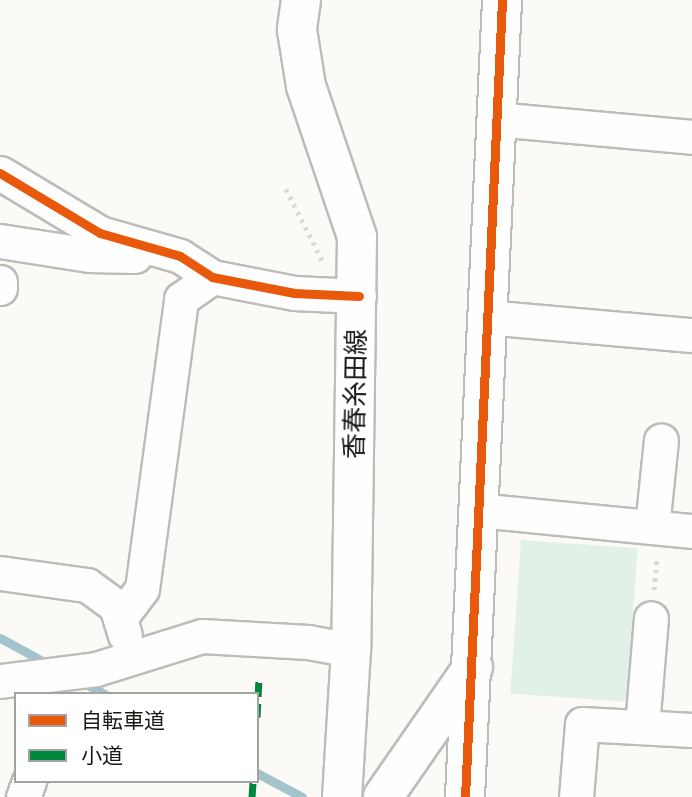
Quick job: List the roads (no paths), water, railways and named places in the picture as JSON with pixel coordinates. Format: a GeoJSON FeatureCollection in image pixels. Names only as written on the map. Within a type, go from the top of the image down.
{"type":"FeatureCollection","features":[{"type":"Feature","properties":{"kind":"street","name":"香春糸田線"},"geometry":{"type":"LineString","coordinates":[[301,0],[297,30],[306,86],[357,237],[350,296],[351,650],[342,797]]}},
{"type":"Feature","properties":{"kind":"street"},"geometry":{"type":"LineString","coordinates":[[465,797],[473,667],[485,317],[502,0]]}},
{"type":"Feature","properties":{"kind":"street"},"geometry":{"type":"LineString","coordinates":[[495,119],[692,137]]}},
{"type":"Feature","properties":{"kind":"street"},"geometry":{"type":"LineString","coordinates":[[0,173],[100,233],[180,256],[212,277],[294,293],[350,296]]}},
{"type":"Feature","properties":{"kind":"street"},"geometry":{"type":"LineString","coordinates":[[0,241],[89,256],[180,256]]}},
{"type":"Feature","properties":{"kind":"street"},"geometry":{"type":"LineString","coordinates":[[120,618],[142,589],[181,299],[212,277]]}},
{"type":"Feature","properties":{"kind":"street"},"geometry":{"type":"LineString","coordinates":[[0,282],[0,288]]}},
{"type":"Feature","properties":{"kind":"street"},"geometry":{"type":"LineString","coordinates":[[485,317],[692,335]]}},
{"type":"Feature","properties":{"kind":"street"},"geometry":{"type":"LineString","coordinates":[[477,510],[668,528],[661,440]]}},
{"type":"Feature","properties":{"kind":"street"},"geometry":{"type":"LineString","coordinates":[[0,573],[87,585],[116,606],[132,658]]}},
{"type":"Feature","properties":{"kind":"street"},"geometry":{"type":"LineString","coordinates":[[642,727],[651,618]]}},
{"type":"Feature","properties":{"kind":"street"},"geometry":{"type":"LineString","coordinates":[[0,681],[47,684],[202,636],[308,642],[351,650]]}},
{"type":"Feature","properties":{"kind":"street"},"geometry":{"type":"LineString","coordinates":[[383,797],[473,667]]}},
{"type":"Feature","properties":{"kind":"street"},"geometry":{"type":"LineString","coordinates":[[576,797],[582,724],[692,730]]}},
{"type":"Feature","properties":{"kind":"waterway"},"geometry":{"type":"LineString","coordinates":[[0,638],[48,664]]}},
{"type":"Feature","properties":{"kind":"waterway"},"geometry":{"type":"LineString","coordinates":[[82,682],[101,692]]}},
{"type":"Feature","properties":{"kind":"waterway"},"geometry":{"type":"LineString","coordinates":[[259,774],[302,797]]}}]}
